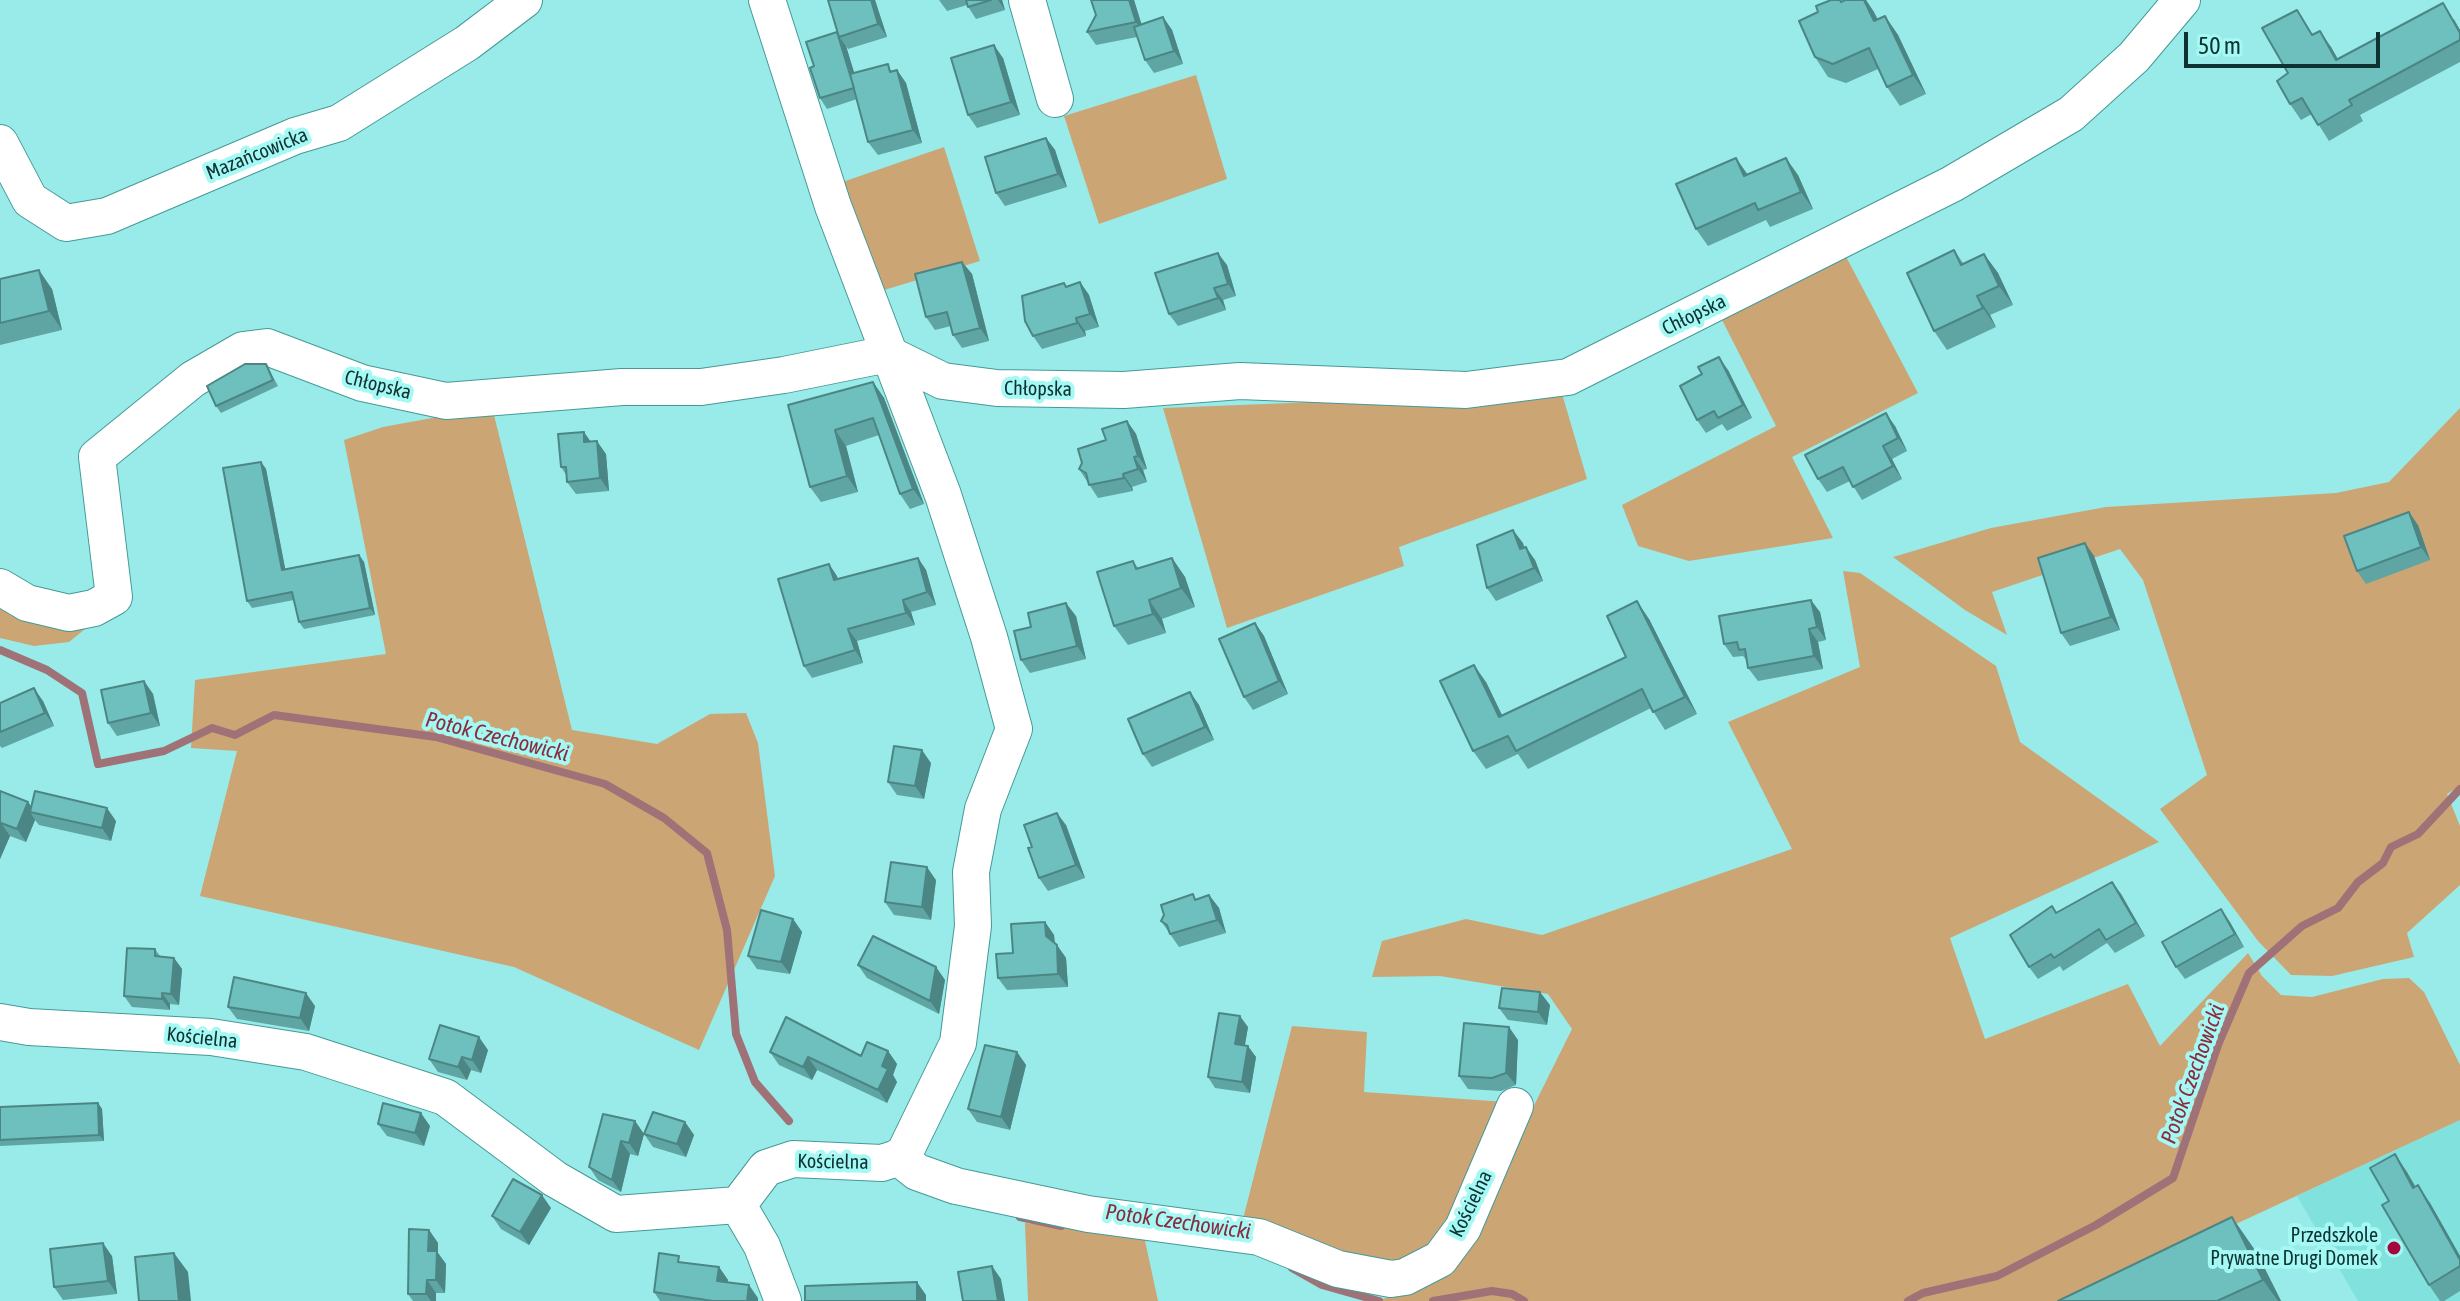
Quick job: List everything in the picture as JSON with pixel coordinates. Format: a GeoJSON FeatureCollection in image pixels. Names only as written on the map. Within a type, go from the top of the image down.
{"type":"FeatureCollection","features":[{"type":"Feature","properties":{"kind":"street","name":"Mazańcowicka"},"geometry":{"type":"LineString","coordinates":[[0,143],[30,200],[66,223],[107,216],[295,136],[339,123],[467,43],[524,0]]}},
{"type":"Feature","properties":{"kind":"street"},"geometry":{"type":"LineString","coordinates":[[767,0],[828,192],[943,495],[989,637],[1014,729],[983,809],[971,872],[973,926],[958,1043],[903,1156],[898,1157]]}},
{"type":"Feature","properties":{"kind":"street"},"geometry":{"type":"LineString","coordinates":[[1027,0],[1055,99]]}},
{"type":"Feature","properties":{"kind":"street","name":"Chłopska"},"geometry":{"type":"LineString","coordinates":[[0,587],[27,603],[69,613],[94,608],[114,597],[97,457],[193,379],[243,350],[267,347],[362,383],[446,401],[622,387],[701,387],[784,375],[888,354],[943,381],[997,388],[1124,390],[1240,381],[1466,390],[1568,377],[1952,184],[2071,114],[2125,66],[2182,0]]}},
{"type":"Feature","properties":{"kind":"street","name":"Kościelna"},"geometry":{"type":"LineString","coordinates":[[0,1022],[29,1027],[211,1037],[306,1052],[445,1097],[555,1179],[616,1214],[738,1205],[766,1168],[793,1159],[882,1163],[898,1157],[917,1172],[956,1186],[1088,1214],[1259,1237],[1338,1269],[1391,1279],[1405,1277],[1440,1259],[1463,1228],[1515,1106]]}},
{"type":"Feature","properties":{"kind":"street"},"geometry":{"type":"LineString","coordinates":[[738,1205],[762,1246],[783,1301]]}},
{"type":"Feature","properties":{"kind":"shaded area"},"geometry":{"type":"Polygon","coordinates":[[[1196,75],[1227,179],[1099,224],[1064,116],[1196,75]]]}},
{"type":"Feature","properties":{"kind":"shaded area"},"geometry":{"type":"Polygon","coordinates":[[[944,147],[980,261],[871,294],[831,186],[944,147]]]}},
{"type":"Feature","properties":{"kind":"shaded area"},"geometry":{"type":"Polygon","coordinates":[[[1842,249],[1918,393],[1792,457],[1833,538],[1689,561],[1638,546],[1622,505],[1776,426],[1720,316],[1842,249]]]}},
{"type":"Feature","properties":{"kind":"shaded area"},"geometry":{"type":"Polygon","coordinates":[[[1520,394],[1563,397],[1587,479],[1399,547],[1404,566],[1227,628],[1163,408],[1520,394]]]}},
{"type":"Feature","properties":{"kind":"shaded area"},"geometry":{"type":"Polygon","coordinates":[[[492,407],[572,730],[657,744],[710,714],[746,713],[758,743],[775,876],[699,1050],[514,967],[200,896],[237,751],[191,748],[195,680],[386,654],[344,440],[383,427],[492,407]]]}},
{"type":"Feature","properties":{"kind":"shaded area"},"geometry":{"type":"Polygon","coordinates":[[[2460,408],[2460,786],[2447,794],[2460,826],[2460,885],[2407,933],[2414,957],[2332,976],[2291,975],[2258,941],[2160,809],[2207,775],[2143,580],[2120,549],[1992,592],[2007,635],[1965,610],[1893,557],[1991,528],[2106,507],[2336,493],[2389,482],[2460,408]]]}},
{"type":"Feature","properties":{"kind":"shaded area"},"geometry":{"type":"Polygon","coordinates":[[[1843,571],[1860,573],[1996,666],[2020,742],[2159,842],[1950,938],[1985,1039],[2128,984],[2160,1046],[2248,953],[2262,976],[2281,995],[2312,997],[2383,979],[2409,978],[2424,992],[2460,1065],[2460,1120],[2070,1301],[1378,1301],[1438,1278],[1460,1254],[1572,1029],[1548,994],[1440,976],[1372,977],[1382,941],[1466,919],[1542,935],[1792,849],[1728,722],[1860,667],[1843,571]]]}},
{"type":"Feature","properties":{"kind":"shaded area"},"geometry":{"type":"Polygon","coordinates":[[[0,606],[95,621],[69,642],[34,646],[0,638],[0,606]]]}},
{"type":"Feature","properties":{"kind":"shaded area"},"geometry":{"type":"Polygon","coordinates":[[[1292,1026],[1367,1032],[1364,1092],[1506,1102],[1450,1232],[1405,1270],[1242,1223],[1292,1026]]]}},
{"type":"Feature","properties":{"kind":"shaded area","name":"Przedszkole Prywatne Drugi Domek"},"geometry":{"type":"Polygon","coordinates":[[[2460,1120],[2460,1301],[2358,1301],[2297,1196],[2460,1120]]]}},
{"type":"Feature","properties":{"kind":"shaded area"},"geometry":{"type":"Polygon","coordinates":[[[1025,1223],[1144,1236],[1158,1301],[1028,1301],[1025,1223]]]}},
{"type":"Feature","properties":{"kind":"building"},"geometry":{"type":"Polygon","coordinates":[[[828,0],[871,0],[878,24],[839,37],[828,0]]]}},
{"type":"Feature","properties":{"kind":"building"},"geometry":{"type":"Polygon","coordinates":[[[966,0],[991,0],[968,7],[966,0]]]}},
{"type":"Feature","properties":{"kind":"building"},"geometry":{"type":"Polygon","coordinates":[[[1091,0],[1129,0],[1136,22],[1087,32],[1096,15],[1091,0]]]}},
{"type":"Feature","properties":{"kind":"building"},"geometry":{"type":"Polygon","coordinates":[[[1831,0],[1864,0],[1874,21],[1885,16],[1913,75],[1887,87],[1869,48],[1833,64],[1815,57],[1799,21],[1818,12],[1816,6],[1831,0]]]}},
{"type":"Feature","properties":{"kind":"building"},"geometry":{"type":"Polygon","coordinates":[[[2443,3],[2460,33],[2460,40],[2349,100],[2352,105],[2318,125],[2302,98],[2290,104],[2277,81],[2288,73],[2262,28],[2297,10],[2312,35],[2320,31],[2336,60],[2443,3]]]}},
{"type":"Feature","properties":{"kind":"building"},"geometry":{"type":"Polygon","coordinates":[[[1163,17],[1174,51],[1145,60],[1134,27],[1163,17]]]}},
{"type":"Feature","properties":{"kind":"building"},"geometry":{"type":"Polygon","coordinates":[[[837,32],[854,88],[820,98],[810,68],[814,66],[806,42],[837,32]]]}},
{"type":"Feature","properties":{"kind":"building"},"geometry":{"type":"Polygon","coordinates":[[[994,45],[1011,102],[968,115],[951,58],[994,45]]]}},
{"type":"Feature","properties":{"kind":"building"},"geometry":{"type":"Polygon","coordinates":[[[888,64],[890,72],[897,70],[913,130],[868,142],[850,74],[888,64]]]}},
{"type":"Feature","properties":{"kind":"building"},"geometry":{"type":"Polygon","coordinates":[[[1046,138],[1058,174],[996,193],[985,157],[1046,138]]]}},
{"type":"Feature","properties":{"kind":"building"},"geometry":{"type":"Polygon","coordinates":[[[1736,158],[1744,176],[1786,158],[1801,192],[1758,210],[1755,203],[1696,229],[1676,184],[1736,158]]]}},
{"type":"Feature","properties":{"kind":"building"},"geometry":{"type":"Polygon","coordinates":[[[1954,250],[1961,265],[1984,254],[1999,286],[1977,296],[1983,308],[1934,331],[1907,273],[1954,250]]]}},
{"type":"Feature","properties":{"kind":"building"},"geometry":{"type":"Polygon","coordinates":[[[1218,253],[1228,284],[1214,288],[1218,298],[1169,314],[1155,273],[1218,253]]]}},
{"type":"Feature","properties":{"kind":"building"},"geometry":{"type":"Polygon","coordinates":[[[962,262],[980,328],[953,335],[947,312],[926,317],[915,274],[962,262]]]}},
{"type":"Feature","properties":{"kind":"building"},"geometry":{"type":"Polygon","coordinates":[[[39,270],[49,311],[0,323],[0,279],[39,270]]]}},
{"type":"Feature","properties":{"kind":"building"},"geometry":{"type":"Polygon","coordinates":[[[1080,282],[1090,314],[1076,318],[1077,323],[1033,336],[1025,321],[1022,296],[1064,283],[1066,287],[1080,282]]]}},
{"type":"Feature","properties":{"kind":"building"},"geometry":{"type":"Polygon","coordinates":[[[1719,357],[1743,405],[1718,418],[1714,411],[1697,420],[1680,386],[1702,374],[1698,367],[1719,357]]]}},
{"type":"Feature","properties":{"kind":"building"},"geometry":{"type":"Polygon","coordinates":[[[245,364],[266,364],[273,380],[216,406],[207,386],[245,364]]]}},
{"type":"Feature","properties":{"kind":"building"},"geometry":{"type":"Polygon","coordinates":[[[873,382],[913,489],[900,494],[873,418],[835,430],[847,476],[810,487],[788,405],[873,382]]]}},
{"type":"Feature","properties":{"kind":"building"},"geometry":{"type":"Polygon","coordinates":[[[1886,413],[1898,438],[1883,446],[1893,466],[1853,487],[1843,467],[1818,479],[1805,455],[1886,413]]]}},
{"type":"Feature","properties":{"kind":"building"},"geometry":{"type":"Polygon","coordinates":[[[1127,421],[1138,456],[1134,457],[1138,469],[1123,474],[1124,478],[1089,485],[1086,473],[1079,469],[1082,463],[1078,449],[1106,440],[1102,429],[1127,421]]]}},
{"type":"Feature","properties":{"kind":"building"},"geometry":{"type":"Polygon","coordinates":[[[584,432],[584,442],[597,441],[600,478],[567,482],[566,467],[561,467],[558,434],[584,432]]]}},
{"type":"Feature","properties":{"kind":"building"},"geometry":{"type":"Polygon","coordinates":[[[261,462],[282,570],[359,555],[370,608],[299,622],[292,592],[247,601],[223,468],[261,462]]]}},
{"type":"Feature","properties":{"kind":"building"},"geometry":{"type":"Polygon","coordinates":[[[2409,512],[2421,547],[2357,571],[2344,536],[2409,512]]]}},
{"type":"Feature","properties":{"kind":"building"},"geometry":{"type":"Polygon","coordinates":[[[1513,530],[1520,549],[1526,547],[1534,568],[1487,588],[1477,545],[1513,530]]]}},
{"type":"Feature","properties":{"kind":"building"},"geometry":{"type":"Polygon","coordinates":[[[2085,543],[2111,617],[2061,633],[2038,558],[2085,543]]]}},
{"type":"Feature","properties":{"kind":"building"},"geometry":{"type":"Polygon","coordinates":[[[918,558],[927,592],[903,600],[906,613],[848,629],[855,650],[804,666],[778,579],[829,564],[834,580],[918,558]]]}},
{"type":"Feature","properties":{"kind":"building"},"geometry":{"type":"Polygon","coordinates":[[[1172,558],[1181,588],[1149,600],[1153,614],[1114,626],[1097,572],[1133,561],[1136,569],[1172,558]]]}},
{"type":"Feature","properties":{"kind":"building"},"geometry":{"type":"Polygon","coordinates":[[[1811,600],[1817,627],[1809,629],[1814,656],[1748,668],[1745,649],[1739,650],[1737,642],[1724,644],[1719,616],[1811,600]]]}},
{"type":"Feature","properties":{"kind":"building"},"geometry":{"type":"Polygon","coordinates":[[[1637,601],[1685,697],[1653,712],[1642,689],[1516,751],[1508,736],[1473,751],[1440,681],[1474,665],[1499,717],[1626,657],[1607,616],[1637,601]]]}},
{"type":"Feature","properties":{"kind":"building"},"geometry":{"type":"Polygon","coordinates":[[[1066,603],[1077,646],[1021,660],[1014,631],[1031,627],[1028,613],[1066,603]]]}},
{"type":"Feature","properties":{"kind":"building"},"geometry":{"type":"Polygon","coordinates":[[[1255,623],[1279,681],[1244,697],[1219,639],[1255,623]]]}},
{"type":"Feature","properties":{"kind":"building"},"geometry":{"type":"Polygon","coordinates":[[[144,681],[151,713],[108,723],[101,690],[144,681]]]}},
{"type":"Feature","properties":{"kind":"building"},"geometry":{"type":"Polygon","coordinates":[[[34,688],[45,713],[0,732],[0,703],[34,688]]]}},
{"type":"Feature","properties":{"kind":"building"},"geometry":{"type":"Polygon","coordinates":[[[1190,692],[1205,727],[1143,754],[1128,719],[1190,692]]]}},
{"type":"Feature","properties":{"kind":"building"},"geometry":{"type":"Polygon","coordinates":[[[894,746],[922,750],[915,786],[888,782],[894,746]]]}},
{"type":"Feature","properties":{"kind":"building"},"geometry":{"type":"Polygon","coordinates":[[[0,791],[28,802],[17,829],[0,824],[0,791]]]}},
{"type":"Feature","properties":{"kind":"building"},"geometry":{"type":"Polygon","coordinates":[[[35,791],[107,808],[102,828],[30,812],[35,791]]]}},
{"type":"Feature","properties":{"kind":"building"},"geometry":{"type":"Polygon","coordinates":[[[1057,813],[1076,865],[1039,878],[1028,848],[1032,847],[1024,825],[1057,813]]]}},
{"type":"Feature","properties":{"kind":"building"},"geometry":{"type":"Polygon","coordinates":[[[891,862],[927,867],[922,907],[885,902],[891,862]]]}},
{"type":"Feature","properties":{"kind":"building"},"geometry":{"type":"Polygon","coordinates":[[[2112,882],[2136,923],[2106,940],[2099,929],[2054,958],[2051,954],[2029,967],[2010,935],[2052,906],[2056,913],[2112,882]]]}},
{"type":"Feature","properties":{"kind":"building"},"geometry":{"type":"Polygon","coordinates":[[[1193,894],[1195,900],[1209,895],[1217,920],[1170,934],[1167,925],[1161,921],[1164,915],[1161,905],[1193,894]]]}},
{"type":"Feature","properties":{"kind":"building"},"geometry":{"type":"Polygon","coordinates":[[[2221,909],[2235,934],[2176,967],[2162,942],[2221,909]]]}},
{"type":"Feature","properties":{"kind":"building"},"geometry":{"type":"Polygon","coordinates":[[[761,910],[793,919],[781,962],[748,956],[761,910]]]}},
{"type":"Feature","properties":{"kind":"building"},"geometry":{"type":"Polygon","coordinates":[[[1045,922],[1046,936],[1057,945],[1058,974],[998,978],[996,954],[1013,953],[1011,924],[1045,922]]]}},
{"type":"Feature","properties":{"kind":"building"},"geometry":{"type":"Polygon","coordinates":[[[873,936],[936,967],[930,1001],[858,965],[873,936]]]}},
{"type":"Feature","properties":{"kind":"building"},"geometry":{"type":"Polygon","coordinates":[[[127,948],[155,949],[155,956],[174,958],[171,994],[162,993],[162,999],[124,996],[127,948]]]}},
{"type":"Feature","properties":{"kind":"building"},"geometry":{"type":"Polygon","coordinates":[[[234,977],[306,993],[300,1018],[228,1007],[234,977]]]}},
{"type":"Feature","properties":{"kind":"building"},"geometry":{"type":"Polygon","coordinates":[[[1502,988],[1540,992],[1538,1012],[1499,1008],[1502,988]]]}},
{"type":"Feature","properties":{"kind":"building"},"geometry":{"type":"Polygon","coordinates":[[[1219,1013],[1240,1016],[1235,1044],[1248,1046],[1242,1082],[1208,1077],[1219,1013]]]}},
{"type":"Feature","properties":{"kind":"building"},"geometry":{"type":"Polygon","coordinates":[[[786,1017],[861,1056],[867,1042],[888,1051],[882,1066],[888,1069],[878,1090],[808,1057],[803,1067],[770,1052],[786,1017]]]}},
{"type":"Feature","properties":{"kind":"building"},"geometry":{"type":"Polygon","coordinates":[[[1464,1023],[1509,1027],[1506,1073],[1492,1078],[1459,1076],[1464,1023]]]}},
{"type":"Feature","properties":{"kind":"building"},"geometry":{"type":"Polygon","coordinates":[[[440,1025],[479,1037],[472,1060],[462,1057],[458,1067],[429,1059],[440,1025]]]}},
{"type":"Feature","properties":{"kind":"building"},"geometry":{"type":"Polygon","coordinates":[[[985,1045],[1017,1052],[1001,1117],[968,1109],[985,1045]]]}},
{"type":"Feature","properties":{"kind":"building"},"geometry":{"type":"Polygon","coordinates":[[[98,1103],[99,1135],[0,1140],[0,1107],[98,1103]]]}},
{"type":"Feature","properties":{"kind":"building"},"geometry":{"type":"Polygon","coordinates":[[[383,1103],[421,1113],[415,1133],[378,1124],[383,1103]]]}},
{"type":"Feature","properties":{"kind":"building"},"geometry":{"type":"Polygon","coordinates":[[[653,1112],[685,1122],[677,1144],[644,1134],[653,1112]]]}},
{"type":"Feature","properties":{"kind":"building"},"geometry":{"type":"Polygon","coordinates":[[[603,1114],[635,1121],[629,1143],[621,1141],[612,1180],[589,1167],[603,1114]]]}},
{"type":"Feature","properties":{"kind":"building"},"geometry":{"type":"Polygon","coordinates":[[[2395,1154],[2413,1188],[2418,1185],[2460,1260],[2460,1266],[2429,1285],[2382,1205],[2389,1201],[2370,1168],[2395,1154]]]}},
{"type":"Feature","properties":{"kind":"building"},"geometry":{"type":"Polygon","coordinates":[[[513,1179],[542,1195],[520,1232],[492,1216],[513,1179]]]}},
{"type":"Feature","properties":{"kind":"building"},"geometry":{"type":"Polygon","coordinates":[[[2232,1217],[2263,1280],[2217,1301],[2058,1301],[2232,1217]]]}},
{"type":"Feature","properties":{"kind":"building"},"geometry":{"type":"Polygon","coordinates":[[[409,1229],[429,1230],[428,1251],[437,1251],[436,1280],[427,1280],[426,1294],[408,1294],[409,1229]]]}},
{"type":"Feature","properties":{"kind":"building"},"geometry":{"type":"Polygon","coordinates":[[[103,1243],[108,1281],[54,1287],[50,1249],[103,1243]]]}},
{"type":"Feature","properties":{"kind":"building"},"geometry":{"type":"Polygon","coordinates":[[[174,1253],[179,1301],[139,1301],[135,1257],[174,1253]]]}},
{"type":"Feature","properties":{"kind":"building"},"geometry":{"type":"Polygon","coordinates":[[[659,1253],[679,1256],[678,1262],[719,1267],[717,1281],[749,1285],[747,1301],[713,1301],[654,1292],[659,1253]]]}},
{"type":"Feature","properties":{"kind":"building"},"geometry":{"type":"Polygon","coordinates":[[[992,1266],[998,1301],[963,1301],[958,1272],[992,1266]]]}},
{"type":"Feature","properties":{"kind":"building"},"geometry":{"type":"Polygon","coordinates":[[[917,1282],[917,1301],[805,1301],[805,1286],[917,1282]]]}},
{"type":"Feature","properties":{"kind":"waterway","name":"Potok Czechowicki"},"geometry":{"type":"LineString","coordinates":[[0,650],[47,670],[82,693],[98,764],[164,751],[212,728],[235,735],[274,715],[436,737],[605,784],[664,818],[707,853],[727,930],[736,1034],[755,1082],[789,1121]]}},
{"type":"Feature","properties":{"kind":"waterway","name":"Potok Czechowicki"},"geometry":{"type":"LineString","coordinates":[[1908,1301],[1923,1293],[1997,1276],[2096,1225],[2173,1178],[2218,1045],[2249,973],[2302,926],[2338,908],[2358,882],[2383,863],[2391,847],[2418,834],[2460,789]]}},
{"type":"Feature","properties":{"kind":"waterway","name":"Potok Czechowicki"},"geometry":{"type":"LineString","coordinates":[[1020,1217],[1061,1226]]}},
{"type":"Feature","properties":{"kind":"waterway","name":"Potok Czechowicki"},"geometry":{"type":"LineString","coordinates":[[1292,1268],[1322,1285],[1379,1301]]}},
{"type":"Feature","properties":{"kind":"waterway","name":"Potok Czechowicki"},"geometry":{"type":"LineString","coordinates":[[1433,1301],[1492,1291],[1512,1294],[1524,1301]]}},
{"type":"Feature","properties":{"kind":"place","name":"Przedszkole Prywatne Drugi Domek"},"geometry":{"type":"Point","coordinates":[2394,1248]}}]}
